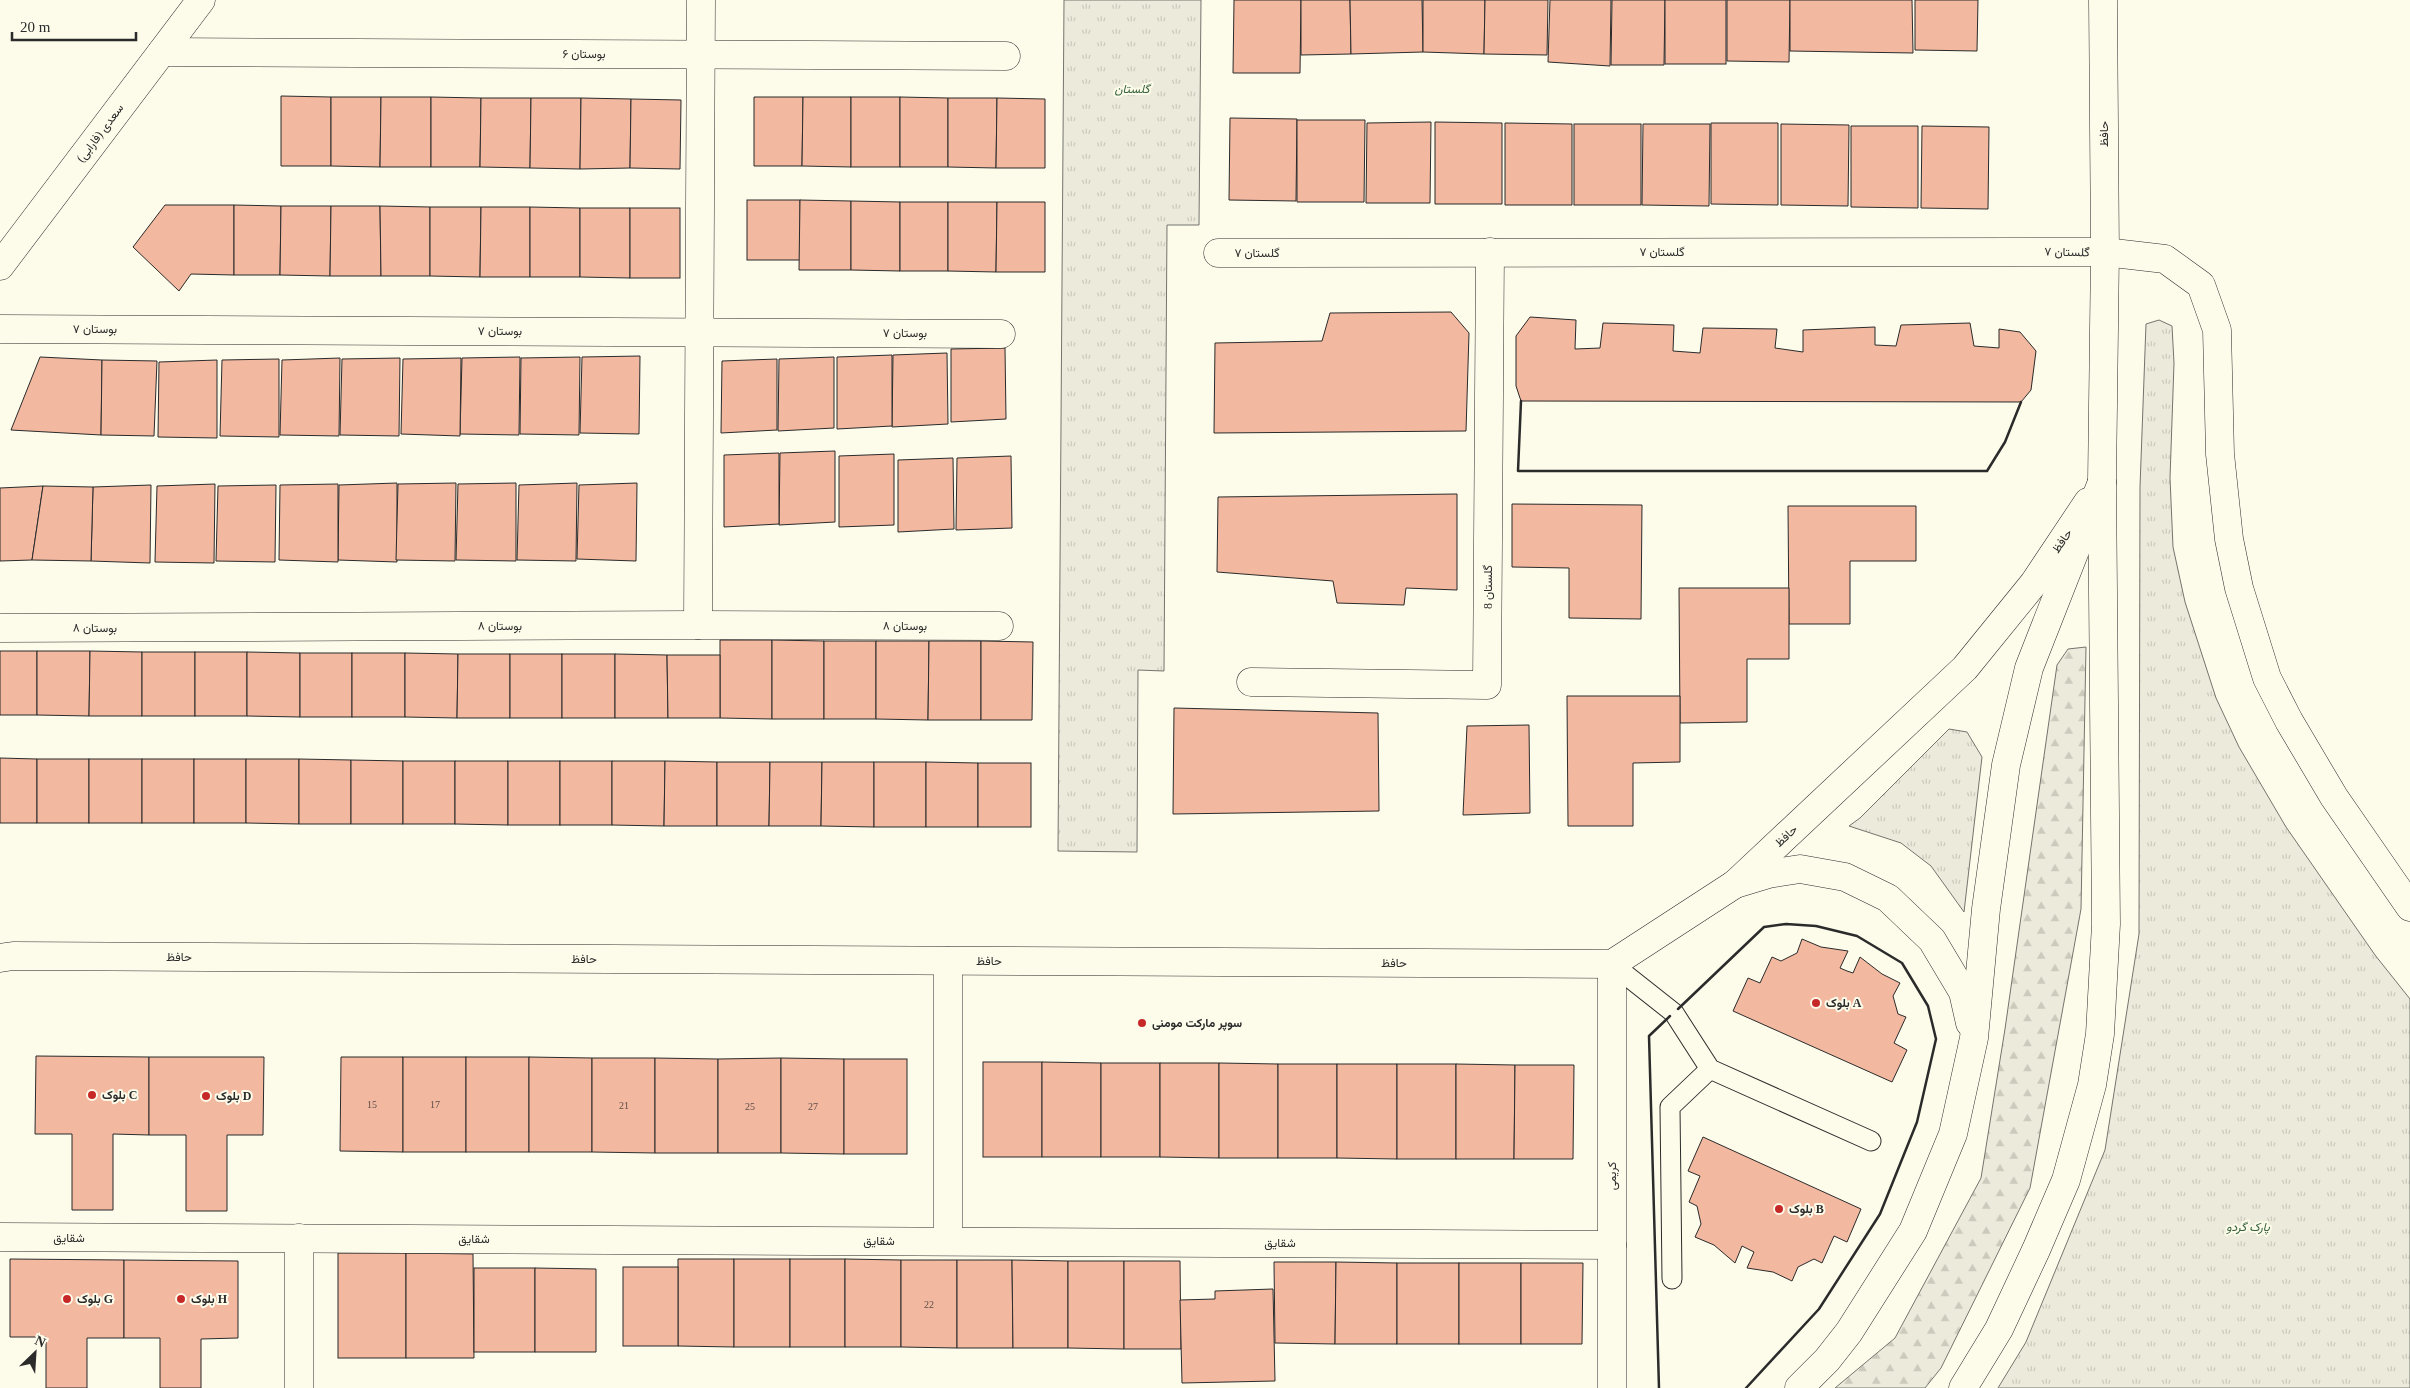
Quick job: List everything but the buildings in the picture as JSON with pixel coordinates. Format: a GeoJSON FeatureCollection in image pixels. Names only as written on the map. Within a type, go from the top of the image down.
{"type":"FeatureCollection","features":[{"type":"Feature","properties":{"kind":"main road","name":"سعدی (فارابی)"},"geometry":{"type":"LineString","coordinates":[[0,266],[201,0]]}},
{"type":"Feature","properties":{"kind":"main road"},"geometry":{"type":"LineString","coordinates":[[698,625],[701,0]]}},
{"type":"Feature","properties":{"kind":"main road","name":"حافظ"},"geometry":{"type":"LineString","coordinates":[[4,955],[1612,964],[1735,884],[1965,668],[2034,583],[2102,482],[2105,252],[2104,0]]}},
{"type":"Feature","properties":{"kind":"main road","name":"بوستان ۶"},"geometry":{"type":"LineString","coordinates":[[162,52],[1006,56]]}},
{"type":"Feature","properties":{"kind":"main road","name":"گلستان 8"},"geometry":{"type":"LineString","coordinates":[[1251,682],[1487,685],[1490,252]]}},
{"type":"Feature","properties":{"kind":"main road","name":"گلستان ۷"},"geometry":{"type":"LineString","coordinates":[[1218,253],[2105,252],[2165,259],[2201,285],[2217,330],[2220,454],[2229,540],[2239,588],[2267,678],[2289,721],[2334,797],[2410,907]]}},
{"type":"Feature","properties":{"kind":"main road","name":"بوستان ۷"},"geometry":{"type":"LineString","coordinates":[[0,329],[1001,334]]}},
{"type":"Feature","properties":{"kind":"main road"},"geometry":{"type":"LineString","coordinates":[[1800,1388],[1827,1360],[1849,1332],[1913,1232],[1953,1134],[1974,1038],[1986,909],[2006,765],[2029,668],[2102,482]]}},
{"type":"Feature","properties":{"kind":"main road"},"geometry":{"type":"LineString","coordinates":[[1963,1388],[1999,1329],[2066,1180],[2092,1085],[2100,1034],[2106,924],[2102,482]]}},
{"type":"Feature","properties":{"kind":"main road","name":"بوستان ۸"},"geometry":{"type":"LineString","coordinates":[[0,628],[698,625],[999,626]]}},
{"type":"Feature","properties":{"kind":"main road"},"geometry":{"type":"LineString","coordinates":[[1735,884],[1768,874],[1800,869],[1845,877],[1888,898],[1932,940],[1962,992],[1974,1038]]}},
{"type":"Feature","properties":{"kind":"main road"},"geometry":{"type":"LineString","coordinates":[[948,961],[948,1241]]}},
{"type":"Feature","properties":{"kind":"main road","name":"کریمی"},"geometry":{"type":"LineString","coordinates":[[1612,964],[1612,1388]]}},
{"type":"Feature","properties":{"kind":"main road","name":"شقایق"},"geometry":{"type":"LineString","coordinates":[[0,1237],[1612,1245]]}},
{"type":"Feature","properties":{"kind":"main road"},"geometry":{"type":"LineString","coordinates":[[299,1238],[299,1388]]}},
{"type":"Feature","properties":{"kind":"lane"},"geometry":{"type":"LineString","coordinates":[[1612,964],[1674,1013],[1710,1069],[1871,1141]]}},
{"type":"Feature","properties":{"kind":"lane"},"geometry":{"type":"LineString","coordinates":[[1672,1279],[1670,1107],[1710,1069]]}},
{"type":"Feature","properties":{"kind":"green space","name":"گلستان"},"geometry":{"type":"Polygon","coordinates":[[[1064,0],[1201,0],[1199,225],[1167,225],[1164,671],[1138,670],[1137,852],[1058,851],[1064,0]]]}},
{"type":"Feature","properties":{"kind":"green space","name":"پارک گردو"},"geometry":{"type":"Polygon","coordinates":[[[2159,320],[2172,326],[2174,363],[2170,478],[2173,547],[2185,602],[2216,698],[2239,747],[2286,827],[2375,955],[2410,999],[2410,1388],[1998,1388],[2026,1342],[2105,1150],[2139,934],[2140,487],[2146,324],[2159,320]]]}},
{"type":"Feature","properties":{"kind":"green space"},"geometry":{"type":"Polygon","coordinates":[[[2086,647],[2081,909],[2030,1188],[1941,1368],[1925,1388],[1835,1388],[1895,1338],[1981,1178],[2005,1029],[2057,665],[2068,649],[2086,647]]]}},
{"type":"Feature","properties":{"kind":"green space"},"geometry":{"type":"Polygon","coordinates":[[[1949,729],[1967,732],[1982,757],[1964,912],[1931,866],[1901,843],[1849,826],[1860,818],[1949,729]]]}},
{"type":"Feature","properties":{"kind":"wall"},"geometry":{"type":"LineString","coordinates":[[1521,401],[1518,471],[1987,471],[2005,442],[2021,402]]}},
{"type":"Feature","properties":{"kind":"wall"},"geometry":{"type":"LineString","coordinates":[[1678,1009],[1764,927],[1786,924],[1816,926],[1857,936],[1902,963],[1928,1006],[1936,1039],[1917,1122],[1880,1214],[1819,1309],[1746,1388]]}},
{"type":"Feature","properties":{"kind":"wall"},"geometry":{"type":"LineString","coordinates":[[1659,1388],[1649,1036],[1670,1016]]}},
{"type":"Feature","properties":{"kind":"place","name":"بلوک A"},"geometry":{"type":"Point","coordinates":[1816,1003]}},
{"type":"Feature","properties":{"kind":"place","name":"سوپر مارکت مومنی"},"geometry":{"type":"Point","coordinates":[1142,1023]}},
{"type":"Feature","properties":{"kind":"place","name":"بلوک C"},"geometry":{"type":"Point","coordinates":[92,1095]}},
{"type":"Feature","properties":{"kind":"place","name":"بلوک D"},"geometry":{"type":"Point","coordinates":[206,1096]}},
{"type":"Feature","properties":{"kind":"place","name":"بلوک B"},"geometry":{"type":"Point","coordinates":[1779,1209]}},
{"type":"Feature","properties":{"kind":"place","name":"بلوک G"},"geometry":{"type":"Point","coordinates":[67,1299]}},
{"type":"Feature","properties":{"kind":"place","name":"بلوک H"},"geometry":{"type":"Point","coordinates":[181,1299]}}]}
